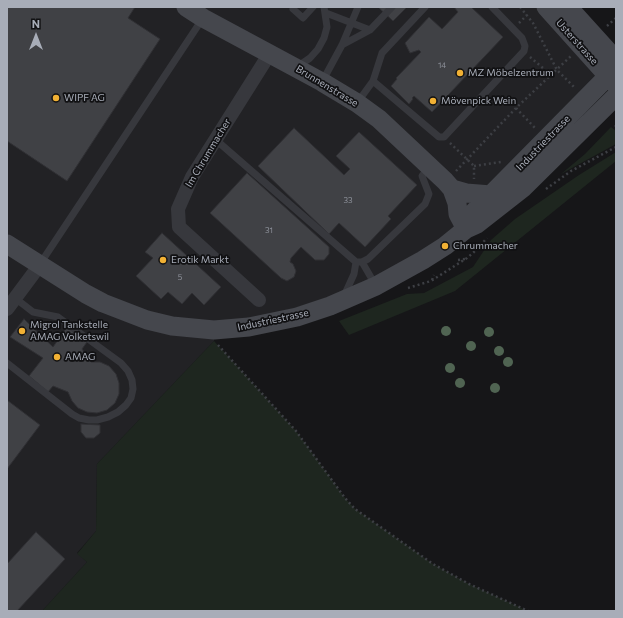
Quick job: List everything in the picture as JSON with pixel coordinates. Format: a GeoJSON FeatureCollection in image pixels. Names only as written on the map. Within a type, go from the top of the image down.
{"type":"FeatureCollection","features":[{"type":"Feature","properties":{"kind":"main road","name":"Brunnenstrasse"},"geometry":{"type":"LineString","coordinates":[[186,7],[203,18],[322,82],[357,103],[379,119],[430,166],[448,185],[457,204],[458,214],[466,229]]}},
{"type":"Feature","properties":{"kind":"main road","name":"Usterstrasse"},"geometry":{"type":"LineString","coordinates":[[546,7],[614,72]]}},
{"type":"Feature","properties":{"kind":"main road","name":"Usterstrasse"},"geometry":{"type":"LineString","coordinates":[[568,7],[614,72]]}},
{"type":"Feature","properties":{"kind":"main road","name":"Industriestrasse"},"geometry":{"type":"LineString","coordinates":[[466,229],[471,215],[614,72]]}},
{"type":"Feature","properties":{"kind":"main road","name":"Industriestrasse"},"geometry":{"type":"LineString","coordinates":[[7,244],[39,266],[103,303],[147,320],[172,326],[214,330],[249,327],[296,317],[341,302],[376,286],[440,250],[466,229],[478,224],[523,188],[616,96]]}},
{"type":"Feature","properties":{"kind":"main road"},"geometry":{"type":"LineString","coordinates":[[448,185],[466,193],[491,195]]}},
{"type":"Feature","properties":{"kind":"street","name":"Im Chrummacher"},"geometry":{"type":"LineString","coordinates":[[259,300],[179,227],[178,209],[192,177],[270,53]]}},
{"type":"Feature","properties":{"kind":"street"},"geometry":{"type":"LineString","coordinates":[[11,304],[39,266]]}},
{"type":"Feature","properties":{"kind":"lane"},"geometry":{"type":"LineString","coordinates":[[293,9],[303,18],[314,7]]}},
{"type":"Feature","properties":{"kind":"lane"},"geometry":{"type":"LineString","coordinates":[[322,82],[342,45],[358,7]]}},
{"type":"Feature","properties":{"kind":"lane"},"geometry":{"type":"LineString","coordinates":[[342,45],[370,30],[392,7]]}},
{"type":"Feature","properties":{"kind":"lane"},"geometry":{"type":"LineString","coordinates":[[357,103],[373,80],[382,52],[425,7]]}},
{"type":"Feature","properties":{"kind":"lane"},"geometry":{"type":"LineString","coordinates":[[373,80],[439,137],[444,137],[524,51],[525,46],[522,38],[492,7]]}},
{"type":"Feature","properties":{"kind":"lane"},"geometry":{"type":"LineString","coordinates":[[325,10],[351,23],[370,30]]}},
{"type":"Feature","properties":{"kind":"lane"},"geometry":{"type":"LineString","coordinates":[[296,67],[310,58],[324,38],[327,27],[325,10]]}},
{"type":"Feature","properties":{"kind":"lane"},"geometry":{"type":"LineString","coordinates":[[39,266],[203,18]]}},
{"type":"Feature","properties":{"kind":"lane"},"geometry":{"type":"LineString","coordinates":[[216,140],[359,262],[376,286]]}},
{"type":"Feature","properties":{"kind":"lane"},"geometry":{"type":"LineString","coordinates":[[341,302],[359,262],[368,259],[425,204],[429,194],[422,176],[430,166]]}},
{"type":"Feature","properties":{"kind":"lane"},"geometry":{"type":"LineString","coordinates":[[7,362],[79,418],[97,420],[108,417],[118,412],[131,398],[133,389],[132,380],[128,371],[121,363],[58,317],[33,312],[11,304]]}},
{"type":"Feature","properties":{"kind":"path"},"geometry":{"type":"LineString","coordinates":[[520,7],[533,23],[557,70],[575,88]]}},
{"type":"Feature","properties":{"kind":"path"},"geometry":{"type":"LineString","coordinates":[[520,23],[527,15]]}},
{"type":"Feature","properties":{"kind":"path"},"geometry":{"type":"LineString","coordinates":[[604,29],[616,18]]}},
{"type":"Feature","properties":{"kind":"path"},"geometry":{"type":"LineString","coordinates":[[524,51],[551,76]]}},
{"type":"Feature","properties":{"kind":"path"},"geometry":{"type":"LineString","coordinates":[[448,185],[468,159],[516,108],[572,56]]}},
{"type":"Feature","properties":{"kind":"path"},"geometry":{"type":"LineString","coordinates":[[516,108],[546,140]]}},
{"type":"Feature","properties":{"kind":"path"},"geometry":{"type":"LineString","coordinates":[[444,137],[468,159]]}},
{"type":"Feature","properties":{"kind":"path"},"geometry":{"type":"LineString","coordinates":[[597,158],[616,147]]}},
{"type":"Feature","properties":{"kind":"path"},"geometry":{"type":"LineString","coordinates":[[474,166],[505,161]]}},
{"type":"Feature","properties":{"kind":"path"},"geometry":{"type":"LineString","coordinates":[[434,275],[431,280],[467,258],[458,260]]}},
{"type":"Feature","properties":{"kind":"path"},"geometry":{"type":"LineString","coordinates":[[214,330],[214,341],[296,431],[345,498],[355,509],[433,564],[475,587],[528,611]]}},
{"type":"Feature","properties":{"kind":"shaded area"},"geometry":{"type":"Polygon","coordinates":[[[7,7],[542,7],[608,76],[466,229],[376,286],[214,330],[214,341],[97,464],[96,531],[77,553],[87,562],[42,611],[7,611],[7,7]]]}},
{"type":"Feature","properties":{"kind":"shaded area"},"geometry":{"type":"Polygon","coordinates":[[[611,127],[616,131],[616,144],[561,174],[585,154],[611,127]]]}},
{"type":"Feature","properties":{"kind":"shaded area"},"geometry":{"type":"Polygon","coordinates":[[[616,152],[616,161],[455,291],[349,335],[339,321],[407,294],[424,293],[473,267],[491,240],[515,219],[579,175],[616,152]]]}},
{"type":"Feature","properties":{"kind":"shaded area"},"geometry":{"type":"Polygon","coordinates":[[[214,341],[296,431],[345,498],[355,509],[433,564],[469,584],[528,611],[42,611],[87,562],[77,554],[96,531],[97,464],[214,341]]]}},
{"type":"Feature","properties":{"kind":"building"},"geometry":{"type":"Polygon","coordinates":[[[7,7],[135,7],[128,18],[160,39],[67,181],[7,141],[7,7]]]}},
{"type":"Feature","properties":{"kind":"building"},"geometry":{"type":"Polygon","coordinates":[[[378,7],[407,7],[393,21],[378,7]]]}},
{"type":"Feature","properties":{"kind":"building"},"geometry":{"type":"Polygon","coordinates":[[[454,7],[471,7],[503,37],[432,112],[414,96],[409,104],[391,86],[397,79],[396,78],[421,52],[419,50],[410,53],[405,43],[429,17],[442,29],[458,12],[454,7]]]}},
{"type":"Feature","properties":{"kind":"building"},"geometry":{"type":"Polygon","coordinates":[[[294,128],[344,175],[350,169],[336,156],[359,132],[417,185],[388,216],[391,219],[365,247],[339,223],[329,234],[258,166],[294,128]]]}},
{"type":"Feature","properties":{"kind":"building"},"geometry":{"type":"Polygon","coordinates":[[[247,173],[329,247],[329,254],[324,260],[315,260],[301,247],[291,258],[290,262],[293,264],[296,271],[294,277],[287,281],[281,278],[210,213],[247,173]]]}},
{"type":"Feature","properties":{"kind":"building"},"geometry":{"type":"Polygon","coordinates":[[[162,233],[221,287],[204,305],[192,293],[182,304],[168,292],[161,299],[136,276],[153,258],[145,252],[162,233]]]}},
{"type":"Feature","properties":{"kind":"building"},"geometry":{"type":"Polygon","coordinates":[[[24,319],[53,347],[67,327],[87,342],[82,349],[91,362],[100,362],[109,366],[116,374],[119,383],[119,394],[115,403],[107,410],[97,413],[87,412],[78,408],[72,401],[68,392],[53,386],[48,392],[29,376],[43,358],[10,337],[24,319]]]}},
{"type":"Feature","properties":{"kind":"building"},"geometry":{"type":"Polygon","coordinates":[[[7,400],[40,425],[7,469],[7,400]]]}},
{"type":"Feature","properties":{"kind":"building"},"geometry":{"type":"Polygon","coordinates":[[[81,424],[100,425],[100,433],[94,438],[86,438],[81,432],[81,424]]]}},
{"type":"Feature","properties":{"kind":"building"},"geometry":{"type":"Polygon","coordinates":[[[36,532],[65,559],[17,611],[7,611],[7,564],[36,532]]]}},
{"type":"Feature","properties":{"kind":"place","name":"MZ Möbelzentrum"},"geometry":{"type":"Point","coordinates":[460,73]}},
{"type":"Feature","properties":{"kind":"place","name":"WIPF AG"},"geometry":{"type":"Point","coordinates":[56,98]}},
{"type":"Feature","properties":{"kind":"place","name":"Mövenpick Wein"},"geometry":{"type":"Point","coordinates":[433,101]}},
{"type":"Feature","properties":{"kind":"place","name":"Chrummacher"},"geometry":{"type":"Point","coordinates":[445,246]}},
{"type":"Feature","properties":{"kind":"place","name":"Erotik Markt"},"geometry":{"type":"Point","coordinates":[163,260]}},
{"type":"Feature","properties":{"kind":"place","name":"Migrol Tankstelle AMAG Volketswil"},"geometry":{"type":"Point","coordinates":[22,331]}},
{"type":"Feature","properties":{"kind":"place","name":"AMAG"},"geometry":{"type":"Point","coordinates":[57,357]}}]}
